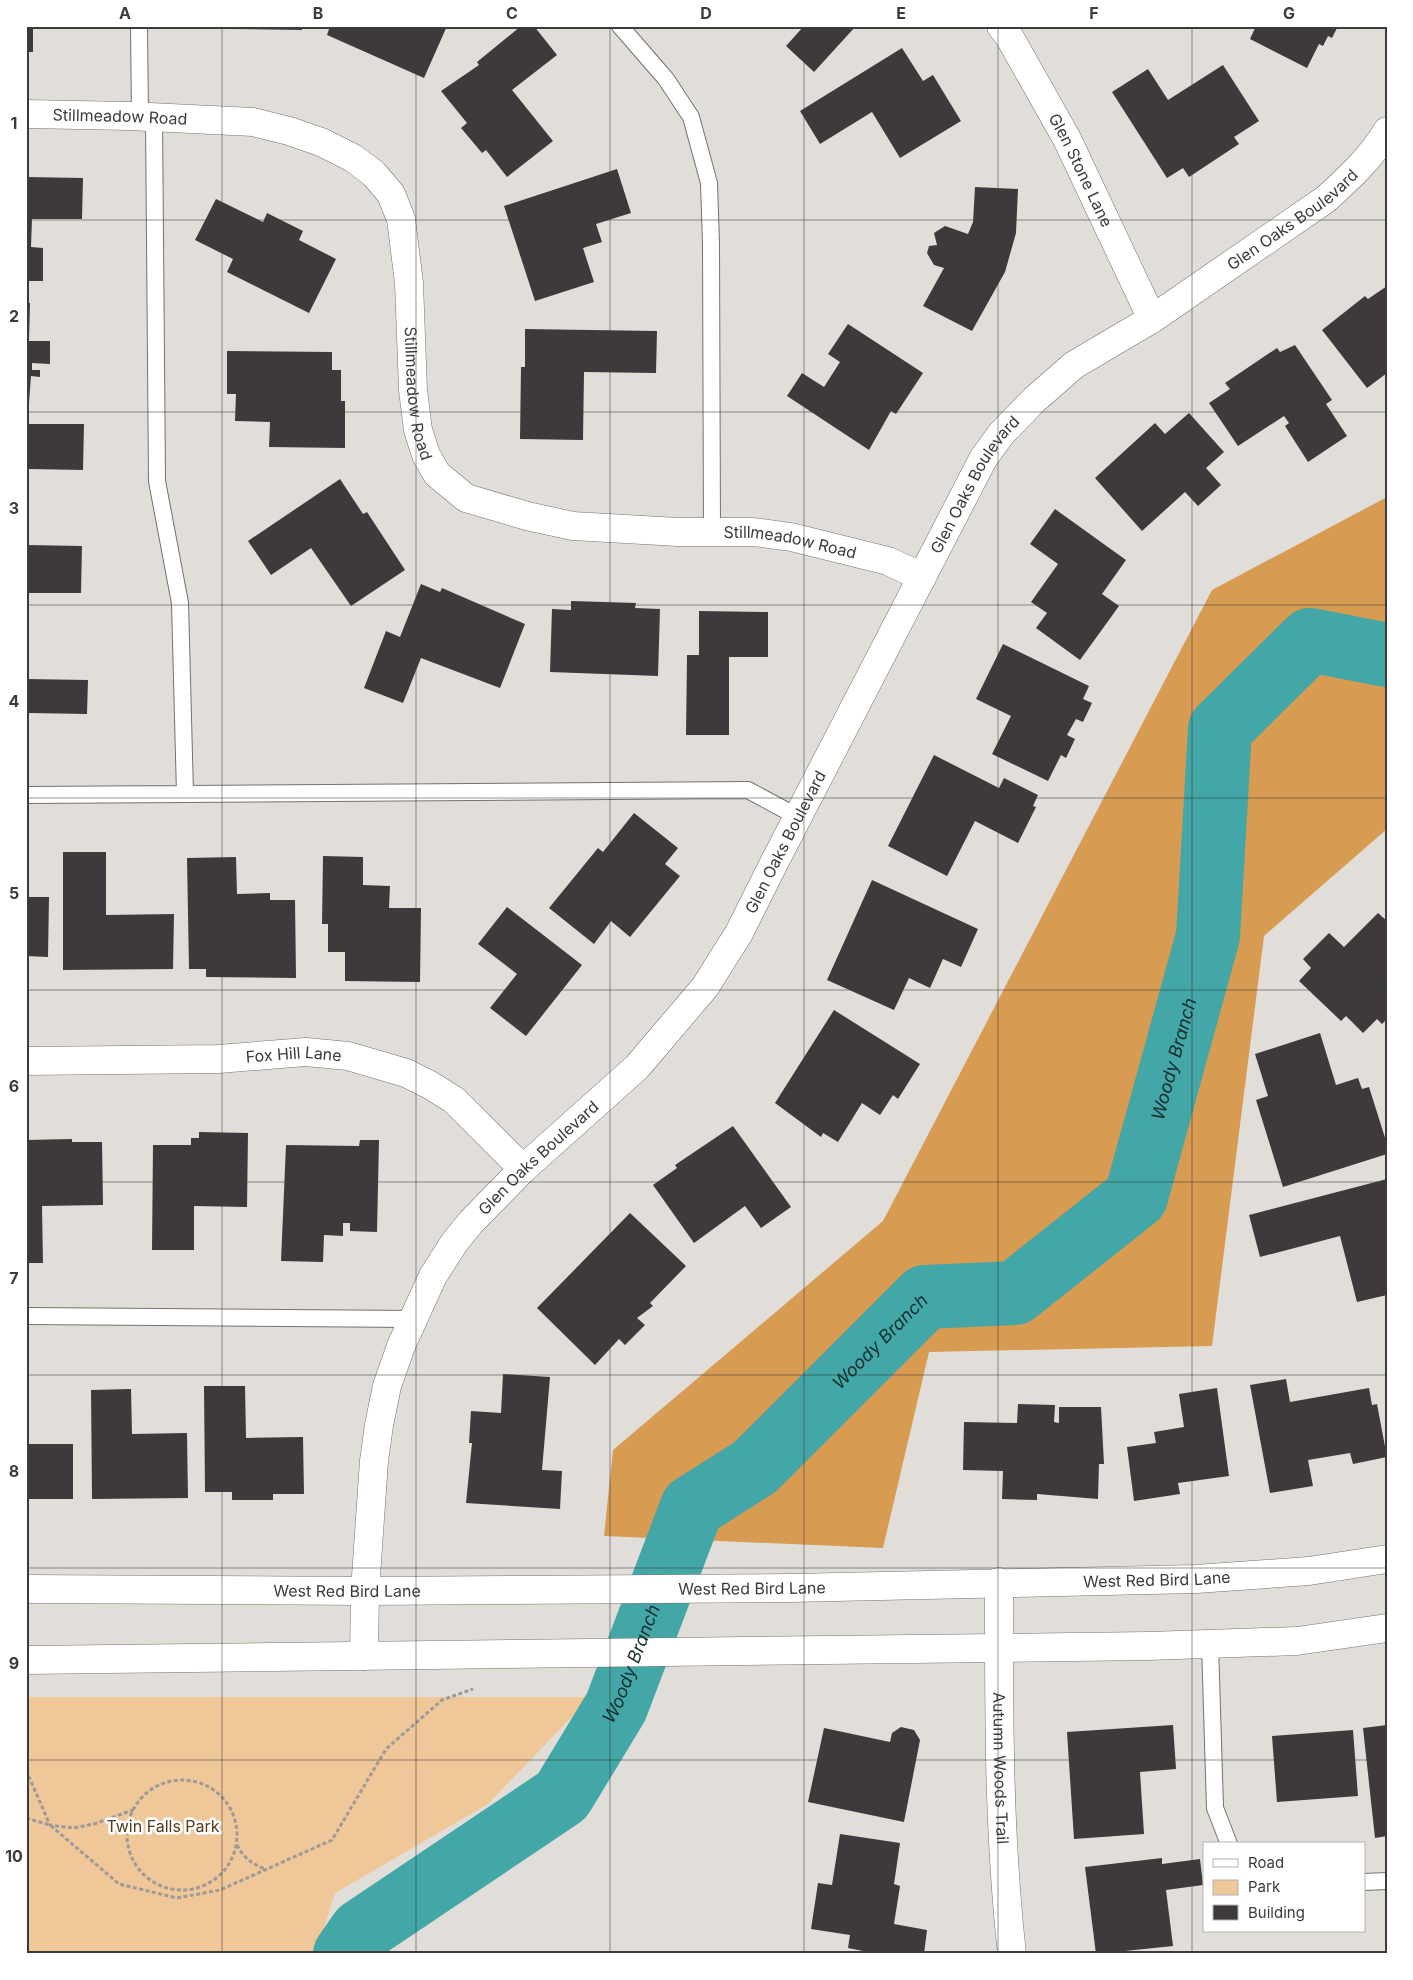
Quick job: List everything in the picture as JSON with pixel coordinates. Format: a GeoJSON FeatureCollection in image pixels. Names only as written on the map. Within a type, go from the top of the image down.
{"type":"FeatureCollection","features":[{"type":"Feature","properties":{"kind":"street","name":"Glen Stone Lane"},"geometry":{"type":"LineString","coordinates":[[1001,26],[1010,38],[1068,139],[1152,319]]}},
{"type":"Feature","properties":{"kind":"street","name":"Stillmeadow Road"},"geometry":{"type":"LineString","coordinates":[[26,114],[253,122],[289,131],[321,142],[353,158],[374,174],[392,194],[401,219],[409,284],[414,390],[418,430],[426,454],[437,474],[466,498],[527,516],[573,526],[678,532],[754,532],[791,537],[888,561],[922,577]]}},
{"type":"Feature","properties":{"kind":"street","name":"Glen Oaks Boulevard"},"geometry":{"type":"LineString","coordinates":[[364,1656],[365,1591],[378,1426],[387,1386],[401,1346],[433,1276],[454,1243],[471,1222],[523,1170],[638,1067],[705,987],[739,933],[983,459],[1001,434],[1034,400],[1074,366],[1152,319],[1326,199],[1347,180],[1382,140],[1387,131]]}},
{"type":"Feature","properties":{"kind":"street","name":"Fox Hill Lane"},"geometry":{"type":"LineString","coordinates":[[26,1061],[218,1059],[306,1052],[348,1056],[406,1073],[454,1100],[523,1170]]}},
{"type":"Feature","properties":{"kind":"street","name":"West Red Bird Lane"},"geometry":{"type":"LineString","coordinates":[[26,1589],[365,1591],[791,1588],[1196,1579],[1309,1571],[1387,1559]]}},
{"type":"Feature","properties":{"kind":"street","name":"Autumn Woods Trail"},"geometry":{"type":"LineString","coordinates":[[999,1582],[1001,1813],[1005,1889],[1012,1954]]}},
{"type":"Feature","properties":{"kind":"street"},"geometry":{"type":"LineString","coordinates":[[26,1660],[1210,1644],[1297,1641],[1387,1628]]}},
{"type":"Feature","properties":{"kind":"lane"},"geometry":{"type":"LineString","coordinates":[[139,26],[147,117],[157,481],[180,603],[185,794]]}},
{"type":"Feature","properties":{"kind":"lane"},"geometry":{"type":"LineString","coordinates":[[620,26],[666,79],[691,117],[709,183],[712,532]]}},
{"type":"Feature","properties":{"kind":"lane"},"geometry":{"type":"LineString","coordinates":[[26,795],[748,790],[798,817]]}},
{"type":"Feature","properties":{"kind":"lane"},"geometry":{"type":"LineString","coordinates":[[26,1316],[414,1319]]}},
{"type":"Feature","properties":{"kind":"lane"},"geometry":{"type":"LineString","coordinates":[[1210,1644],[1215,1808],[1229,1842]]}},
{"type":"Feature","properties":{"kind":"lane"},"geometry":{"type":"LineString","coordinates":[[1366,1882],[1387,1881]]}},
{"type":"Feature","properties":{"kind":"path"},"geometry":{"type":"LineString","coordinates":[[26,1770],[50,1825],[119,1884],[178,1898],[220,1890],[332,1840],[386,1749],[442,1700],[474,1688]]}},
{"type":"Feature","properties":{"kind":"path"},"geometry":{"type":"LineString","coordinates":[[174,1781],[191,1781],[208,1787],[222,1797],[232,1811],[237,1827],[237,1845],[231,1861],[221,1875],[207,1885],[190,1890],[173,1890],[157,1884],[143,1874],[133,1860],[128,1844],[128,1826],[134,1810],[144,1796],[158,1786],[174,1781]]}},
{"type":"Feature","properties":{"kind":"path"},"geometry":{"type":"LineString","coordinates":[[26,1818],[50,1825],[73,1828],[94,1824],[134,1810]]}},
{"type":"Feature","properties":{"kind":"path"},"geometry":{"type":"LineString","coordinates":[[237,1845],[244,1857],[255,1865],[267,1870]]}},
{"type":"Feature","properties":{"kind":"green space","name":"Twin Falls Park"},"geometry":{"type":"Polygon","coordinates":[[[26,1697],[591,1697],[488,1804],[335,1893],[316,1954],[26,1954],[26,1697]]]}},
{"type":"Feature","properties":{"kind":"shaded area"},"geometry":{"type":"Polygon","coordinates":[[[1387,497],[1387,829],[1264,936],[1212,1346],[929,1352],[883,1548],[604,1536],[613,1450],[883,1221],[1212,590],[1387,497]]]}},
{"type":"Feature","properties":{"kind":"building"},"geometry":{"type":"Polygon","coordinates":[[[26,26],[33,26],[33,52],[26,52],[26,26]]]}},
{"type":"Feature","properties":{"kind":"building"},"geometry":{"type":"Polygon","coordinates":[[[230,26],[302,26],[302,30],[230,29],[230,26]]]}},
{"type":"Feature","properties":{"kind":"building"},"geometry":{"type":"Polygon","coordinates":[[[330,26],[447,26],[424,78],[327,35],[330,26]]]}},
{"type":"Feature","properties":{"kind":"building"},"geometry":{"type":"Polygon","coordinates":[[[521,26],[534,26],[557,55],[512,90],[553,141],[507,177],[486,150],[482,153],[461,128],[467,123],[441,91],[479,65],[477,62],[521,26]]]}},
{"type":"Feature","properties":{"kind":"building"},"geometry":{"type":"Polygon","coordinates":[[[802,26],[856,26],[814,72],[786,46],[802,26]]]}},
{"type":"Feature","properties":{"kind":"building"},"geometry":{"type":"Polygon","coordinates":[[[1256,26],[1338,26],[1332,38],[1328,36],[1323,46],[1319,44],[1307,68],[1250,39],[1256,26]]]}},
{"type":"Feature","properties":{"kind":"building"},"geometry":{"type":"Polygon","coordinates":[[[902,48],[923,81],[933,75],[961,121],[900,158],[872,112],[820,144],[800,111],[902,48]]]}},
{"type":"Feature","properties":{"kind":"building"},"geometry":{"type":"Polygon","coordinates":[[[1223,65],[1259,121],[1234,137],[1239,144],[1189,177],[1183,168],[1167,178],[1112,92],[1148,69],[1168,100],[1223,65]]]}},
{"type":"Feature","properties":{"kind":"building"},"geometry":{"type":"Polygon","coordinates":[[[617,169],[631,213],[596,224],[602,242],[583,248],[594,282],[535,301],[504,206],[617,169]]]}},
{"type":"Feature","properties":{"kind":"building"},"geometry":{"type":"Polygon","coordinates":[[[26,177],[83,178],[82,219],[32,219],[31,247],[43,248],[43,281],[26,281],[26,177]]]}},
{"type":"Feature","properties":{"kind":"building"},"geometry":{"type":"Polygon","coordinates":[[[975,187],[1018,189],[1016,233],[1005,272],[972,331],[923,306],[944,268],[934,265],[927,253],[929,246],[937,245],[934,233],[945,226],[968,234],[973,222],[975,187]]]}},
{"type":"Feature","properties":{"kind":"building"},"geometry":{"type":"Polygon","coordinates":[[[216,199],[263,222],[267,213],[303,231],[299,240],[336,259],[309,313],[227,272],[233,259],[195,240],[216,199]]]}},
{"type":"Feature","properties":{"kind":"building"},"geometry":{"type":"Polygon","coordinates":[[[1387,286],[1387,373],[1367,388],[1322,330],[1365,296],[1368,299],[1387,286]]]}},
{"type":"Feature","properties":{"kind":"building"},"geometry":{"type":"Polygon","coordinates":[[[26,303],[30,303],[29,341],[50,341],[50,364],[32,363],[32,370],[40,370],[40,377],[31,376],[29,403],[26,403],[26,303]]]}},
{"type":"Feature","properties":{"kind":"building"},"geometry":{"type":"Polygon","coordinates":[[[848,324],[923,373],[896,414],[891,411],[869,450],[787,396],[802,373],[824,387],[840,362],[828,354],[848,324]]]}},
{"type":"Feature","properties":{"kind":"building"},"geometry":{"type":"Polygon","coordinates":[[[525,329],[657,331],[656,373],[584,372],[583,440],[520,439],[521,367],[525,367],[525,329]]]}},
{"type":"Feature","properties":{"kind":"building"},"geometry":{"type":"Polygon","coordinates":[[[1295,345],[1332,400],[1326,404],[1347,436],[1308,462],[1285,426],[1289,423],[1284,416],[1238,446],[1209,403],[1230,389],[1225,383],[1277,348],[1280,352],[1295,345]]]}},
{"type":"Feature","properties":{"kind":"building"},"geometry":{"type":"Polygon","coordinates":[[[227,351],[332,352],[332,370],[341,370],[341,401],[345,401],[345,448],[269,447],[270,422],[235,421],[236,394],[227,394],[227,351]]]}},
{"type":"Feature","properties":{"kind":"building"},"geometry":{"type":"Polygon","coordinates":[[[1189,413],[1224,452],[1206,468],[1221,485],[1198,506],[1185,492],[1142,531],[1095,478],[1155,423],[1165,434],[1189,413]]]}},
{"type":"Feature","properties":{"kind":"building"},"geometry":{"type":"Polygon","coordinates":[[[26,424],[84,424],[83,470],[28,469],[28,490],[26,490],[26,424]]]}},
{"type":"Feature","properties":{"kind":"building"},"geometry":{"type":"Polygon","coordinates":[[[340,479],[363,514],[367,512],[405,570],[351,606],[311,548],[271,575],[248,541],[340,479]]]}},
{"type":"Feature","properties":{"kind":"building"},"geometry":{"type":"Polygon","coordinates":[[[1055,509],[1126,560],[1102,594],[1119,606],[1080,660],[1036,628],[1047,613],[1031,602],[1058,564],[1030,544],[1055,509]]]}},
{"type":"Feature","properties":{"kind":"building"},"geometry":{"type":"Polygon","coordinates":[[[26,545],[82,546],[81,593],[29,593],[28,643],[26,643],[26,545]]]}},
{"type":"Feature","properties":{"kind":"building"},"geometry":{"type":"Polygon","coordinates":[[[421,584],[440,592],[442,588],[525,624],[500,688],[421,658],[403,703],[364,688],[386,631],[400,637],[421,584]]]}},
{"type":"Feature","properties":{"kind":"building"},"geometry":{"type":"Polygon","coordinates":[[[571,601],[636,603],[635,608],[660,609],[658,676],[550,672],[552,609],[571,610],[571,601]]]}},
{"type":"Feature","properties":{"kind":"building"},"geometry":{"type":"Polygon","coordinates":[[[699,611],[768,612],[768,657],[729,657],[729,735],[686,735],[687,655],[699,655],[699,611]]]}},
{"type":"Feature","properties":{"kind":"building"},"geometry":{"type":"Polygon","coordinates":[[[1003,644],[1089,686],[1083,699],[1092,703],[1083,722],[1076,719],[1067,735],[1075,739],[1066,758],[1061,755],[1048,781],[992,754],[1011,716],[976,699],[1003,644]]]}},
{"type":"Feature","properties":{"kind":"building"},"geometry":{"type":"Polygon","coordinates":[[[26,679],[88,680],[87,714],[28,713],[28,733],[26,733],[26,679]]]}},
{"type":"Feature","properties":{"kind":"building"},"geometry":{"type":"Polygon","coordinates":[[[934,755],[999,788],[1004,778],[1038,795],[1033,806],[1036,807],[1018,843],[975,821],[947,876],[888,846],[934,755]]]}},
{"type":"Feature","properties":{"kind":"building"},"geometry":{"type":"Polygon","coordinates":[[[634,813],[678,848],[665,864],[680,876],[630,937],[611,921],[594,944],[549,908],[598,848],[603,852],[634,813]]]}},
{"type":"Feature","properties":{"kind":"building"},"geometry":{"type":"Polygon","coordinates":[[[63,852],[106,852],[106,915],[174,914],[173,969],[63,970],[63,852]]]}},
{"type":"Feature","properties":{"kind":"building"},"geometry":{"type":"Polygon","coordinates":[[[323,856],[363,857],[363,885],[390,886],[389,908],[421,908],[420,982],[345,981],[345,952],[328,952],[328,924],[322,924],[323,856]]]}},
{"type":"Feature","properties":{"kind":"building"},"geometry":{"type":"Polygon","coordinates":[[[236,857],[237,894],[270,893],[270,900],[295,900],[296,978],[206,977],[206,969],[189,969],[187,858],[236,857]]]}},
{"type":"Feature","properties":{"kind":"building"},"geometry":{"type":"Polygon","coordinates":[[[872,880],[978,929],[961,967],[943,959],[930,988],[909,978],[894,1010],[827,980],[872,880]]]}},
{"type":"Feature","properties":{"kind":"building"},"geometry":{"type":"Polygon","coordinates":[[[26,897],[49,897],[48,957],[26,956],[26,897]]]}},
{"type":"Feature","properties":{"kind":"building"},"geometry":{"type":"Polygon","coordinates":[[[507,907],[582,965],[526,1036],[490,1008],[517,974],[478,944],[507,907]]]}},
{"type":"Feature","properties":{"kind":"building"},"geometry":{"type":"Polygon","coordinates":[[[1378,913],[1387,921],[1387,1019],[1382,1024],[1377,1019],[1363,1033],[1346,1016],[1341,1021],[1299,981],[1311,968],[1303,959],[1329,933],[1344,947],[1378,913]]]}},
{"type":"Feature","properties":{"kind":"building"},"geometry":{"type":"Polygon","coordinates":[[[834,1010],[920,1064],[898,1099],[893,1095],[880,1115],[862,1103],[838,1142],[823,1133],[821,1137],[775,1103],[834,1010]]]}},
{"type":"Feature","properties":{"kind":"building"},"geometry":{"type":"Polygon","coordinates":[[[1320,1033],[1336,1085],[1358,1078],[1362,1089],[1369,1087],[1387,1144],[1387,1154],[1283,1187],[1256,1100],[1268,1096],[1255,1054],[1320,1033]]]}},
{"type":"Feature","properties":{"kind":"building"},"geometry":{"type":"Polygon","coordinates":[[[733,1126],[791,1207],[761,1228],[745,1206],[694,1243],[653,1185],[677,1168],[675,1165],[733,1126]]]}},
{"type":"Feature","properties":{"kind":"building"},"geometry":{"type":"Polygon","coordinates":[[[199,1132],[248,1133],[247,1207],[194,1206],[194,1250],[152,1250],[153,1145],[191,1145],[191,1138],[199,1138],[199,1132]]]}},
{"type":"Feature","properties":{"kind":"building"},"geometry":{"type":"Polygon","coordinates":[[[72,1139],[72,1142],[102,1142],[103,1205],[42,1206],[43,1263],[26,1263],[26,1140],[72,1139]]]}},
{"type":"Feature","properties":{"kind":"building"},"geometry":{"type":"Polygon","coordinates":[[[360,1140],[379,1140],[377,1232],[350,1231],[350,1223],[343,1223],[343,1236],[324,1235],[323,1262],[281,1261],[286,1145],[359,1146],[360,1140]]]}},
{"type":"Feature","properties":{"kind":"building"},"geometry":{"type":"Polygon","coordinates":[[[1387,1179],[1387,1295],[1357,1302],[1340,1236],[1260,1257],[1249,1215],[1387,1179]]]}},
{"type":"Feature","properties":{"kind":"building"},"geometry":{"type":"Polygon","coordinates":[[[630,1213],[686,1266],[650,1303],[653,1306],[637,1318],[645,1325],[625,1345],[619,1339],[595,1365],[537,1308],[630,1213]]]}},
{"type":"Feature","properties":{"kind":"building"},"geometry":{"type":"Polygon","coordinates":[[[503,1374],[550,1377],[542,1470],[562,1471],[560,1509],[466,1503],[472,1443],[469,1443],[471,1411],[501,1413],[503,1374]]]}},
{"type":"Feature","properties":{"kind":"building"},"geometry":{"type":"Polygon","coordinates":[[[1286,1379],[1290,1402],[1369,1388],[1372,1405],[1377,1404],[1387,1457],[1353,1464],[1350,1453],[1308,1460],[1313,1486],[1270,1493],[1250,1385],[1286,1379]]]}},
{"type":"Feature","properties":{"kind":"building"},"geometry":{"type":"Polygon","coordinates":[[[204,1386],[245,1386],[246,1438],[303,1437],[304,1494],[273,1494],[273,1500],[232,1500],[232,1492],[205,1492],[204,1386]]]}},
{"type":"Feature","properties":{"kind":"building"},"geometry":{"type":"Polygon","coordinates":[[[1217,1388],[1229,1476],[1178,1483],[1180,1494],[1134,1501],[1127,1447],[1156,1443],[1154,1432],[1184,1427],[1179,1394],[1217,1388]]]}},
{"type":"Feature","properties":{"kind":"building"},"geometry":{"type":"Polygon","coordinates":[[[131,1389],[132,1434],[187,1433],[188,1498],[92,1499],[91,1390],[131,1389]]]}},
{"type":"Feature","properties":{"kind":"building"},"geometry":{"type":"Polygon","coordinates":[[[1018,1404],[1055,1405],[1054,1422],[1059,1423],[1059,1407],[1101,1407],[1104,1464],[1099,1464],[1098,1499],[1037,1494],[1037,1500],[1002,1499],[1003,1471],[963,1470],[964,1422],[1017,1423],[1018,1404]]]}},
{"type":"Feature","properties":{"kind":"building"},"geometry":{"type":"Polygon","coordinates":[[[26,1444],[73,1444],[73,1499],[26,1499],[26,1444]]]}},
{"type":"Feature","properties":{"kind":"building"},"geometry":{"type":"Polygon","coordinates":[[[1173,1725],[1176,1769],[1140,1772],[1144,1834],[1074,1839],[1067,1732],[1173,1725]]]}},
{"type":"Feature","properties":{"kind":"building"},"geometry":{"type":"Polygon","coordinates":[[[1387,1725],[1387,1836],[1375,1838],[1363,1728],[1387,1725]]]}},
{"type":"Feature","properties":{"kind":"building"},"geometry":{"type":"Polygon","coordinates":[[[901,1727],[914,1730],[920,1740],[904,1822],[808,1802],[824,1728],[890,1742],[892,1733],[901,1727]]]}},
{"type":"Feature","properties":{"kind":"building"},"geometry":{"type":"Polygon","coordinates":[[[1353,1730],[1358,1796],[1277,1802],[1272,1736],[1353,1730]]]}},
{"type":"Feature","properties":{"kind":"building"},"geometry":{"type":"Polygon","coordinates":[[[840,1834],[900,1843],[894,1884],[900,1886],[894,1924],[927,1930],[924,1954],[878,1954],[848,1948],[850,1935],[811,1929],[818,1883],[832,1885],[840,1834]]]}},
{"type":"Feature","properties":{"kind":"building"},"geometry":{"type":"Polygon","coordinates":[[[1162,1858],[1162,1864],[1200,1859],[1203,1885],[1166,1890],[1173,1946],[1096,1954],[1085,1867],[1162,1858]]]}},
{"type":"Feature","properties":{"kind":"waterway","name":"Woody Branch"},"geometry":{"type":"LineString","coordinates":[[345,1954],[361,1931],[562,1796],[616,1707],[692,1507],[755,1467],[925,1297],[1015,1293],[1136,1197],[1208,936],[1220,729],[1310,640],[1387,655]]}}]}
